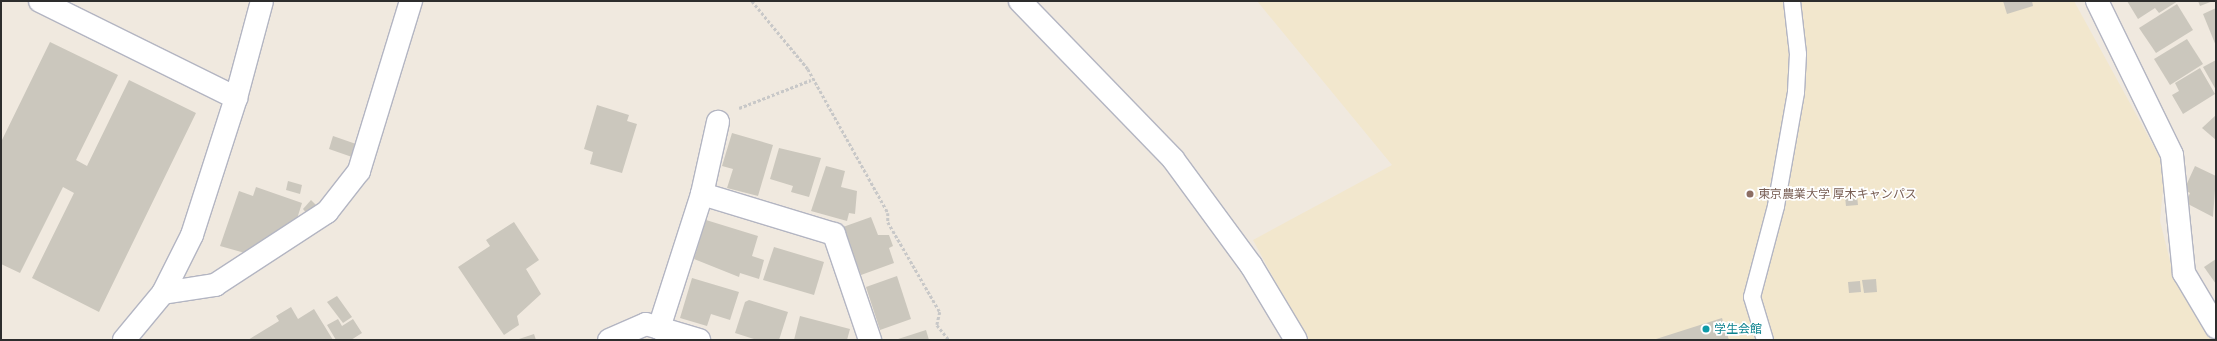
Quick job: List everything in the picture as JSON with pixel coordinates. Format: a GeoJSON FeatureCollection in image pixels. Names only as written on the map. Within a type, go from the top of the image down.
{"type":"FeatureCollection","features":[{"type":"Feature","properties":{"kind":"street"},"geometry":{"type":"LineString","coordinates":[[40,1],[236,98]]}},
{"type":"Feature","properties":{"kind":"street"},"geometry":{"type":"LineString","coordinates":[[124,340],[164,293],[192,235],[236,98],[262,1]]}},
{"type":"Feature","properties":{"kind":"street"},"geometry":{"type":"LineString","coordinates":[[164,293],[215,285],[327,212],[359,171],[411,1]]}},
{"type":"Feature","properties":{"kind":"street"},"geometry":{"type":"LineString","coordinates":[[1020,1],[1173,159],[1251,265],[1296,340]]}},
{"type":"Feature","properties":{"kind":"street"},"geometry":{"type":"LineString","coordinates":[[2097,1],[2172,155],[2184,273],[2216,327]]}},
{"type":"Feature","properties":{"kind":"street"},"geometry":{"type":"LineString","coordinates":[[659,328],[702,194],[718,122]]}},
{"type":"Feature","properties":{"kind":"street"},"geometry":{"type":"LineString","coordinates":[[702,194],[834,234],[870,340]]}},
{"type":"Feature","properties":{"kind":"street"},"geometry":{"type":"LineString","coordinates":[[609,340],[646,324],[699,340]]}},
{"type":"Feature","properties":{"kind":"lane"},"geometry":{"type":"LineString","coordinates":[[1765,340],[1752,297],[1776,206],[1796,92],[1798,54],[1792,1]]}},
{"type":"Feature","properties":{"kind":"path"},"geometry":{"type":"LineString","coordinates":[[752,1],[808,69],[812,80],[888,213],[888,222],[940,312],[937,325],[949,340]]}},
{"type":"Feature","properties":{"kind":"path"},"geometry":{"type":"LineString","coordinates":[[718,122],[724,114],[812,80]]}},
{"type":"Feature","properties":{"kind":"shaded area","name":"東京農業大学 厚木キャンパス"},"geometry":{"type":"Polygon","coordinates":[[[1257,1],[2074,1],[2165,167],[2160,221],[2175,281],[2214,340],[1307,340],[1253,240],[1392,165],[1257,1]]]}},
{"type":"Feature","properties":{"kind":"building"},"geometry":{"type":"Polygon","coordinates":[[[2003,1],[2032,1],[2033,6],[2007,14],[2003,1]]]}},
{"type":"Feature","properties":{"kind":"building"},"geometry":{"type":"Polygon","coordinates":[[[2127,1],[2178,1],[2159,13],[2155,8],[2138,19],[2127,1]]]}},
{"type":"Feature","properties":{"kind":"building"},"geometry":{"type":"Polygon","coordinates":[[[2198,1],[2213,1],[2200,6],[2198,1]]]}},
{"type":"Feature","properties":{"kind":"building"},"geometry":{"type":"Polygon","coordinates":[[[2177,4],[2193,30],[2156,53],[2139,28],[2177,4]]]}},
{"type":"Feature","properties":{"kind":"building"},"geometry":{"type":"Polygon","coordinates":[[[2216,8],[2216,46],[2203,14],[2216,8]]]}},
{"type":"Feature","properties":{"kind":"building"},"geometry":{"type":"Polygon","coordinates":[[[2187,39],[2203,64],[2170,85],[2154,59],[2187,39]]]}},
{"type":"Feature","properties":{"kind":"building"},"geometry":{"type":"Polygon","coordinates":[[[50,42],[118,75],[76,160],[87,166],[129,80],[196,113],[99,312],[32,278],[74,193],[63,187],[20,273],[1,264],[1,142],[50,42]]]}},
{"type":"Feature","properties":{"kind":"building"},"geometry":{"type":"Polygon","coordinates":[[[2216,60],[2216,90],[2203,67],[2216,60]]]}},
{"type":"Feature","properties":{"kind":"building"},"geometry":{"type":"Polygon","coordinates":[[[2200,68],[2215,94],[2183,114],[2172,95],[2179,91],[2175,83],[2200,68]]]}},
{"type":"Feature","properties":{"kind":"building"},"geometry":{"type":"Polygon","coordinates":[[[597,105],[629,115],[627,121],[637,124],[622,173],[590,164],[593,152],[584,149],[597,105]]]}},
{"type":"Feature","properties":{"kind":"building"},"geometry":{"type":"Polygon","coordinates":[[[2216,115],[2216,140],[2202,128],[2216,115]]]}},
{"type":"Feature","properties":{"kind":"building"},"geometry":{"type":"Polygon","coordinates":[[[732,133],[773,145],[758,196],[727,188],[733,169],[722,166],[732,133]]]}},
{"type":"Feature","properties":{"kind":"building"},"geometry":{"type":"Polygon","coordinates":[[[333,136],[356,144],[352,157],[329,149],[333,136]]]}},
{"type":"Feature","properties":{"kind":"building"},"geometry":{"type":"Polygon","coordinates":[[[779,148],[821,158],[809,197],[791,192],[793,186],[770,179],[779,148]]]}},
{"type":"Feature","properties":{"kind":"building"},"geometry":{"type":"Polygon","coordinates":[[[826,166],[845,171],[841,187],[857,191],[855,214],[849,213],[847,221],[811,211],[826,166]]]}},
{"type":"Feature","properties":{"kind":"building"},"geometry":{"type":"Polygon","coordinates":[[[2195,166],[2216,176],[2213,217],[2186,203],[2190,193],[2184,190],[2195,166]]]}},
{"type":"Feature","properties":{"kind":"building"},"geometry":{"type":"Polygon","coordinates":[[[288,181],[302,185],[300,194],[286,190],[288,181]]]}},
{"type":"Feature","properties":{"kind":"building"},"geometry":{"type":"Polygon","coordinates":[[[256,187],[302,203],[296,222],[252,255],[220,246],[239,191],[253,196],[256,187]]]}},
{"type":"Feature","properties":{"kind":"building"},"geometry":{"type":"Polygon","coordinates":[[[1857,196],[1858,205],[1846,206],[1845,197],[1857,196]]]}},
{"type":"Feature","properties":{"kind":"building"},"geometry":{"type":"Polygon","coordinates":[[[311,200],[316,205],[307,214],[303,209],[311,200]]]}},
{"type":"Feature","properties":{"kind":"building"},"geometry":{"type":"Polygon","coordinates":[[[871,217],[878,235],[889,235],[893,246],[889,248],[894,263],[861,275],[843,227],[871,217]]]}},
{"type":"Feature","properties":{"kind":"building"},"geometry":{"type":"Polygon","coordinates":[[[706,220],[758,236],[752,256],[764,260],[759,279],[740,273],[739,277],[694,259],[706,220]]]}},
{"type":"Feature","properties":{"kind":"building"},"geometry":{"type":"Polygon","coordinates":[[[514,222],[539,260],[526,269],[541,294],[517,316],[519,325],[504,335],[458,267],[490,246],[486,240],[514,222]]]}},
{"type":"Feature","properties":{"kind":"building"},"geometry":{"type":"Polygon","coordinates":[[[774,247],[824,262],[814,295],[763,280],[774,247]]]}},
{"type":"Feature","properties":{"kind":"building"},"geometry":{"type":"Polygon","coordinates":[[[2216,259],[2216,284],[2204,267],[2216,259]]]}},
{"type":"Feature","properties":{"kind":"building"},"geometry":{"type":"Polygon","coordinates":[[[897,276],[911,319],[880,330],[866,287],[897,276]]]}},
{"type":"Feature","properties":{"kind":"building"},"geometry":{"type":"Polygon","coordinates":[[[692,278],[739,292],[730,320],[711,314],[707,326],[680,318],[692,278]]]}},
{"type":"Feature","properties":{"kind":"building"},"geometry":{"type":"Polygon","coordinates":[[[1876,279],[1877,292],[1864,293],[1862,280],[1876,279]]]}},
{"type":"Feature","properties":{"kind":"building"},"geometry":{"type":"Polygon","coordinates":[[[1860,281],[1861,292],[1849,293],[1848,282],[1860,281]]]}},
{"type":"Feature","properties":{"kind":"building"},"geometry":{"type":"Polygon","coordinates":[[[337,296],[352,317],[343,323],[327,302],[337,296]]]}},
{"type":"Feature","properties":{"kind":"building"},"geometry":{"type":"Polygon","coordinates":[[[749,300],[788,312],[779,340],[757,340],[735,333],[745,302],[749,300]]]}},
{"type":"Feature","properties":{"kind":"building"},"geometry":{"type":"Polygon","coordinates":[[[291,307],[298,319],[314,309],[333,340],[248,340],[279,321],[276,316],[291,307]]]}},
{"type":"Feature","properties":{"kind":"building"},"geometry":{"type":"Polygon","coordinates":[[[800,316],[850,329],[847,340],[794,340],[800,316]]]}},
{"type":"Feature","properties":{"kind":"building","name":"学生会館"},"geometry":{"type":"Polygon","coordinates":[[[1722,318],[1729,340],[1653,340],[1722,318]]]}},
{"type":"Feature","properties":{"kind":"building"},"geometry":{"type":"Polygon","coordinates":[[[338,319],[342,326],[353,319],[362,333],[351,340],[336,340],[327,325],[338,319]]]}},
{"type":"Feature","properties":{"kind":"building"},"geometry":{"type":"Polygon","coordinates":[[[926,330],[929,340],[895,340],[926,330]]]}},
{"type":"Feature","properties":{"kind":"building"},"geometry":{"type":"Polygon","coordinates":[[[534,334],[536,340],[516,340],[534,334]]]}},
{"type":"Feature","properties":{"kind":"place","name":"東京農業大学 厚木キャンパス"},"geometry":{"type":"Point","coordinates":[1750,194]}},
{"type":"Feature","properties":{"kind":"place","name":"学生会館"},"geometry":{"type":"Point","coordinates":[1706,329]}}]}
